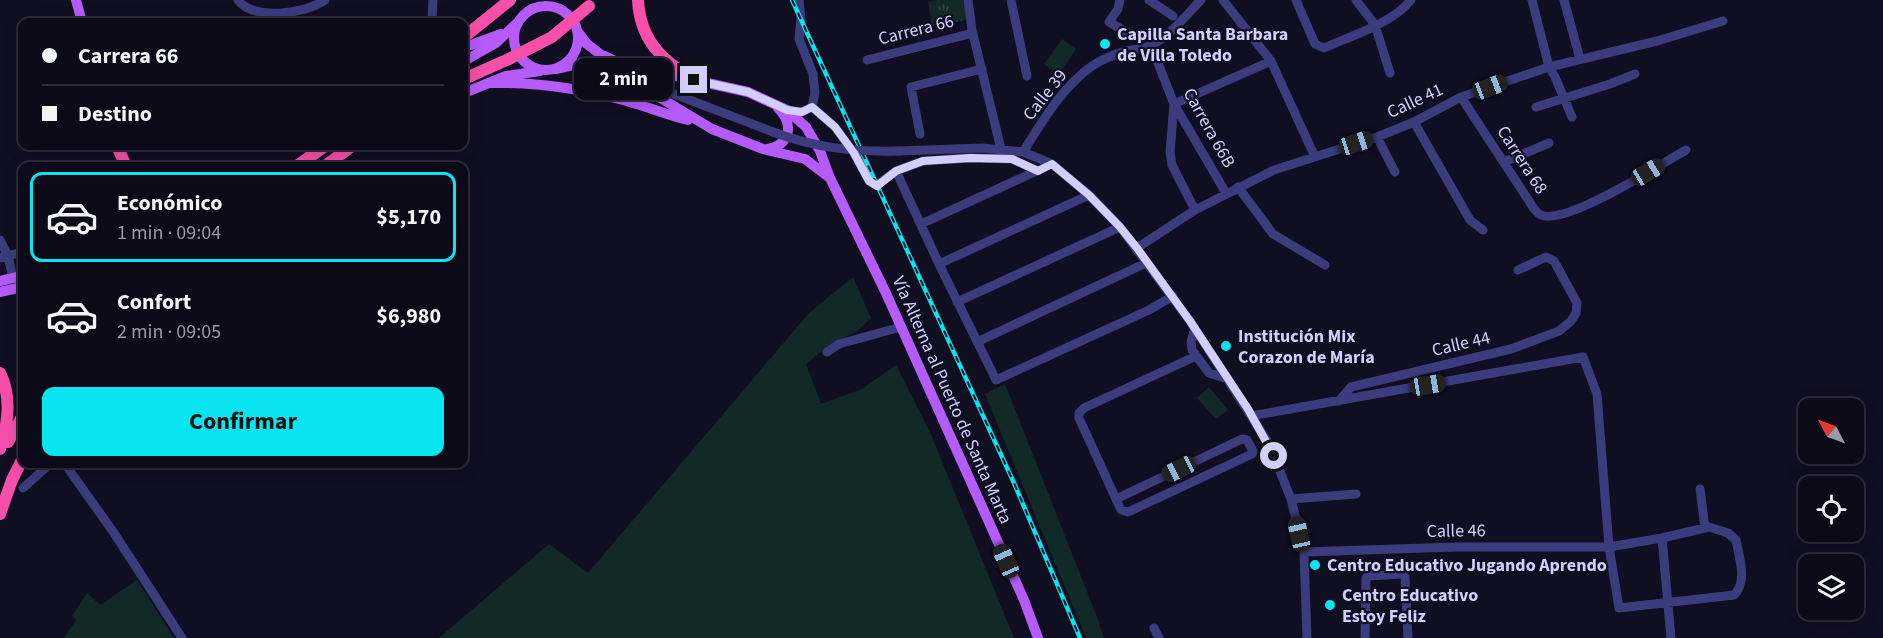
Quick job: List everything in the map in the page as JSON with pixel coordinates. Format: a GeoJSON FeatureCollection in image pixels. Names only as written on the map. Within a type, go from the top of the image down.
{"type":"FeatureCollection","features":[{"type":"Feature","properties":{"kind":"highway"},"geometry":{"type":"LineString","coordinates":[[468,33],[510,0]]}},
{"type":"Feature","properties":{"kind":"highway"},"geometry":{"type":"LineString","coordinates":[[638,0],[639,12],[647,37],[673,68],[694,80]]}},
{"type":"Feature","properties":{"kind":"highway"},"geometry":{"type":"LineString","coordinates":[[468,77],[552,36],[592,3]]}},
{"type":"Feature","properties":{"kind":"highway"},"geometry":{"type":"LineString","coordinates":[[303,162],[319,150]]}},
{"type":"Feature","properties":{"kind":"highway"},"geometry":{"type":"LineString","coordinates":[[331,162],[349,150]]}},
{"type":"Feature","properties":{"kind":"highway"},"geometry":{"type":"LineString","coordinates":[[0,373],[8,402],[7,429],[0,449]]}},
{"type":"Feature","properties":{"kind":"highway"},"geometry":{"type":"LineString","coordinates":[[0,457],[18,424]]}},
{"type":"Feature","properties":{"kind":"highway"},"geometry":{"type":"LineString","coordinates":[[0,514],[18,468]]}},
{"type":"Feature","properties":{"kind":"main road"},"geometry":{"type":"LineString","coordinates":[[76,0],[81,18]]}},
{"type":"Feature","properties":{"kind":"main road"},"geometry":{"type":"LineString","coordinates":[[468,59],[496,43],[523,15],[541,6],[560,9],[568,15],[578,32],[576,50],[571,58],[556,69],[506,76],[468,91]]}},
{"type":"Feature","properties":{"kind":"main road"},"geometry":{"type":"LineString","coordinates":[[517,23],[514,33],[517,54],[532,68],[543,70]]}},
{"type":"Feature","properties":{"kind":"main road"},"geometry":{"type":"LineString","coordinates":[[468,45],[507,32]]}},
{"type":"Feature","properties":{"kind":"main road","name":"Vía Alterna al Puerto de Santa Marta"},"geometry":{"type":"LineString","coordinates":[[578,32],[587,44],[620,69],[700,123],[763,149],[805,159],[830,178]]}},
{"type":"Feature","properties":{"kind":"main road","name":"Vía Alterna al Puerto de Santa Marta"},"geometry":{"type":"LineString","coordinates":[[556,69],[578,64],[593,64],[694,80],[748,92],[787,110],[806,127],[820,152],[830,178],[901,327],[1024,600],[1038,638]]}},
{"type":"Feature","properties":{"kind":"main road"},"geometry":{"type":"LineString","coordinates":[[490,83],[525,84],[597,94],[700,123]]}},
{"type":"Feature","properties":{"kind":"main road"},"geometry":{"type":"LineString","coordinates":[[763,149],[773,148],[783,142],[788,135],[789,127],[783,113],[766,99]]}},
{"type":"Feature","properties":{"kind":"main road"},"geometry":{"type":"LineString","coordinates":[[0,281],[18,277]]}},
{"type":"Feature","properties":{"kind":"main road"},"geometry":{"type":"LineString","coordinates":[[0,292],[18,288]]}},
{"type":"Feature","properties":{"kind":"street"},"geometry":{"type":"LineString","coordinates":[[238,0],[248,10],[297,12],[318,5],[325,0]]}},
{"type":"Feature","properties":{"kind":"street"},"geometry":{"type":"LineString","coordinates":[[432,18],[433,0]]}},
{"type":"Feature","properties":{"kind":"street"},"geometry":{"type":"LineString","coordinates":[[799,0],[800,39],[813,74],[815,93],[812,107]]}},
{"type":"Feature","properties":{"kind":"street","name":"Carrera 66"},"geometry":{"type":"LineString","coordinates":[[968,0],[1001,149]]}},
{"type":"Feature","properties":{"kind":"street"},"geometry":{"type":"LineString","coordinates":[[1011,0],[1027,76]]}},
{"type":"Feature","properties":{"kind":"street"},"geometry":{"type":"LineString","coordinates":[[1120,0],[1118,9],[1109,22],[1133,36]]}},
{"type":"Feature","properties":{"kind":"street"},"geometry":{"type":"LineString","coordinates":[[1149,0],[1173,16]]}},
{"type":"Feature","properties":{"kind":"street","name":"Calle 39"},"geometry":{"type":"LineString","coordinates":[[1023,152],[1067,88],[1090,67],[1103,59],[1129,50],[1147,47],[1166,36],[1201,0]]}},
{"type":"Feature","properties":{"kind":"street"},"geometry":{"type":"LineString","coordinates":[[1223,0],[1271,61],[1315,157]]}},
{"type":"Feature","properties":{"kind":"street"},"geometry":{"type":"LineString","coordinates":[[1296,0],[1315,44],[1324,48],[1375,26],[1405,8],[1411,0]]}},
{"type":"Feature","properties":{"kind":"street"},"geometry":{"type":"LineString","coordinates":[[1532,0],[1549,67],[1572,117]]}},
{"type":"Feature","properties":{"kind":"street"},"geometry":{"type":"LineString","coordinates":[[1564,0],[1580,59]]}},
{"type":"Feature","properties":{"kind":"street"},"geometry":{"type":"LineString","coordinates":[[1361,2],[1375,26],[1390,73]]}},
{"type":"Feature","properties":{"kind":"street","name":"Calle 41"},"geometry":{"type":"LineString","coordinates":[[1137,248],[1195,210],[1274,170],[1377,137],[1414,122],[1461,97],[1549,67],[1657,41],[1723,21]]}},
{"type":"Feature","properties":{"kind":"street","name":"Carrera 66"},"geometry":{"type":"LineString","coordinates":[[867,60],[974,33]]}},
{"type":"Feature","properties":{"kind":"street","name":"Carrera 66B"},"geometry":{"type":"LineString","coordinates":[[1147,47],[1158,63],[1174,104],[1226,193]]}},
{"type":"Feature","properties":{"kind":"street"},"geometry":{"type":"LineString","coordinates":[[1195,210],[1172,165],[1170,152],[1174,104],[1271,61]]}},
{"type":"Feature","properties":{"kind":"street"},"geometry":{"type":"LineString","coordinates":[[620,69],[666,91],[807,144],[863,152],[1001,149],[1023,152],[1052,164],[1089,195],[1137,248],[1195,328],[1269,444],[1291,499],[1304,552],[1307,638]]}},
{"type":"Feature","properties":{"kind":"street"},"geometry":{"type":"LineString","coordinates":[[920,134],[911,87],[982,69]]}},
{"type":"Feature","properties":{"kind":"street"},"geometry":{"type":"LineString","coordinates":[[1536,107],[1635,74]]}},
{"type":"Feature","properties":{"kind":"street","name":"Carrera 68"},"geometry":{"type":"LineString","coordinates":[[1461,97],[1540,214],[1562,215],[1611,194],[1686,150]]}},
{"type":"Feature","properties":{"kind":"street"},"geometry":{"type":"LineString","coordinates":[[787,110],[802,112],[812,107]]}},
{"type":"Feature","properties":{"kind":"street"},"geometry":{"type":"LineString","coordinates":[[812,107],[835,127],[854,153],[865,176],[877,186],[896,171],[923,161],[970,158],[1012,159],[1038,171]]}},
{"type":"Feature","properties":{"kind":"street"},"geometry":{"type":"LineString","coordinates":[[1414,122],[1470,219],[1483,230]]}},
{"type":"Feature","properties":{"kind":"street"},"geometry":{"type":"LineString","coordinates":[[1377,137],[1395,172]]}},
{"type":"Feature","properties":{"kind":"street"},"geometry":{"type":"LineString","coordinates":[[1504,162],[1549,143]]}},
{"type":"Feature","properties":{"kind":"street"},"geometry":{"type":"LineString","coordinates":[[921,224],[1052,164]]}},
{"type":"Feature","properties":{"kind":"street"},"geometry":{"type":"LineString","coordinates":[[896,171],[996,380],[1149,310],[1173,296]]}},
{"type":"Feature","properties":{"kind":"street","name":"Carrera 66B"},"geometry":{"type":"LineString","coordinates":[[1238,187],[1273,234],[1325,265]]}},
{"type":"Feature","properties":{"kind":"street"},"geometry":{"type":"LineString","coordinates":[[939,264],[1089,195]]}},
{"type":"Feature","properties":{"kind":"street"},"geometry":{"type":"LineString","coordinates":[[957,302],[1120,227]]}},
{"type":"Feature","properties":{"kind":"street"},"geometry":{"type":"LineString","coordinates":[[0,240],[4,257],[18,277]]}},
{"type":"Feature","properties":{"kind":"street","name":"Calle 44"},"geometry":{"type":"LineString","coordinates":[[1339,400],[1351,387],[1511,349],[1559,331],[1571,321],[1576,313],[1577,303],[1554,261],[1546,257],[1518,270]]}},
{"type":"Feature","properties":{"kind":"street"},"geometry":{"type":"LineString","coordinates":[[977,342],[1146,263]]}},
{"type":"Feature","properties":{"kind":"street"},"geometry":{"type":"LineString","coordinates":[[827,352],[839,344],[901,327]]}},
{"type":"Feature","properties":{"kind":"street"},"geometry":{"type":"LineString","coordinates":[[1195,328],[1191,346],[1196,356],[1209,373],[1228,379]]}},
{"type":"Feature","properties":{"kind":"street"},"geometry":{"type":"LineString","coordinates":[[1116,499],[1242,439],[1247,440],[1253,452],[1250,456],[1128,512],[1121,510],[1079,418],[1079,413],[1084,408],[1196,356]]}},
{"type":"Feature","properties":{"kind":"street"},"geometry":{"type":"LineString","coordinates":[[1251,416],[1583,357],[1597,394],[1609,547],[1619,608],[1734,595],[1740,590],[1742,581],[1736,540],[1728,533],[1705,528],[1700,489]]}},
{"type":"Feature","properties":{"kind":"street"},"geometry":{"type":"LineString","coordinates":[[23,488],[46,468]]}},
{"type":"Feature","properties":{"kind":"street"},"geometry":{"type":"LineString","coordinates":[[67,468],[114,533],[182,638]]}},
{"type":"Feature","properties":{"kind":"street"},"geometry":{"type":"LineString","coordinates":[[1291,499],[1356,494]]}},
{"type":"Feature","properties":{"kind":"street","name":"Calle 46"},"geometry":{"type":"LineString","coordinates":[[1304,552],[1455,547],[1609,547],[1705,528]]}},
{"type":"Feature","properties":{"kind":"street"},"geometry":{"type":"LineString","coordinates":[[1662,538],[1671,638]]}},
{"type":"Feature","properties":{"kind":"street"},"geometry":{"type":"LineString","coordinates":[[1365,638],[1366,578],[1402,574],[1405,577],[1408,638]]}},
{"type":"Feature","properties":{"kind":"street"},"geometry":{"type":"LineString","coordinates":[[1154,628],[1159,638]]}},
{"type":"Feature","properties":{"kind":"green space"},"geometry":{"type":"Polygon","coordinates":[[[963,0],[967,20],[932,26],[928,2],[963,0]]]}},
{"type":"Feature","properties":{"kind":"green space"},"geometry":{"type":"Polygon","coordinates":[[[1062,39],[1076,49],[1059,74],[1044,64],[1062,39]]]}},
{"type":"Feature","properties":{"kind":"green space"},"geometry":{"type":"Polygon","coordinates":[[[853,277],[871,318],[857,331],[828,346],[806,364],[821,404],[862,389],[896,365],[930,432],[1014,638],[439,638],[549,544],[588,573],[809,313],[853,277]]]}},
{"type":"Feature","properties":{"kind":"green space"},"geometry":{"type":"Polygon","coordinates":[[[1005,384],[1104,638],[1086,638],[985,394],[1005,384]]]}},
{"type":"Feature","properties":{"kind":"green space"},"geometry":{"type":"Polygon","coordinates":[[[1209,387],[1228,410],[1216,419],[1197,398],[1209,387]]]}},
{"type":"Feature","properties":{"kind":"green space"},"geometry":{"type":"Polygon","coordinates":[[[137,580],[174,638],[64,638],[76,620],[72,616],[87,593],[100,605],[137,580]]]}},
{"type":"Feature","properties":{"kind":"railway"},"geometry":{"type":"LineString","coordinates":[[792,0],[1014,483],[1080,638]]}},
{"type":"Feature","properties":{"kind":"place","name":"Capilla Santa Barbara de Villa Toledo"},"geometry":{"type":"Point","coordinates":[1105,44]}},
{"type":"Feature","properties":{"kind":"place","name":"Institución Mix Corazon de María"},"geometry":{"type":"Point","coordinates":[1226,346]}},
{"type":"Feature","properties":{"kind":"place","name":"Centro Educativo Jugando Aprendo"},"geometry":{"type":"Point","coordinates":[1315,565]}},
{"type":"Feature","properties":{"kind":"place","name":"Centro Educativo Estoy Feliz"},"geometry":{"type":"Point","coordinates":[1330,605]}},
{"type":"Feature","properties":{"kind":"route"},"geometry":{"type":"LineString","coordinates":[[694,80],[748,92],[787,110],[802,112],[812,107],[835,127],[854,153],[865,176],[877,186],[896,171],[923,161],[970,158],[1012,159],[1038,171],[1052,164],[1089,195],[1137,248],[1173,296],[1248,409],[1274,456]]}}]}
